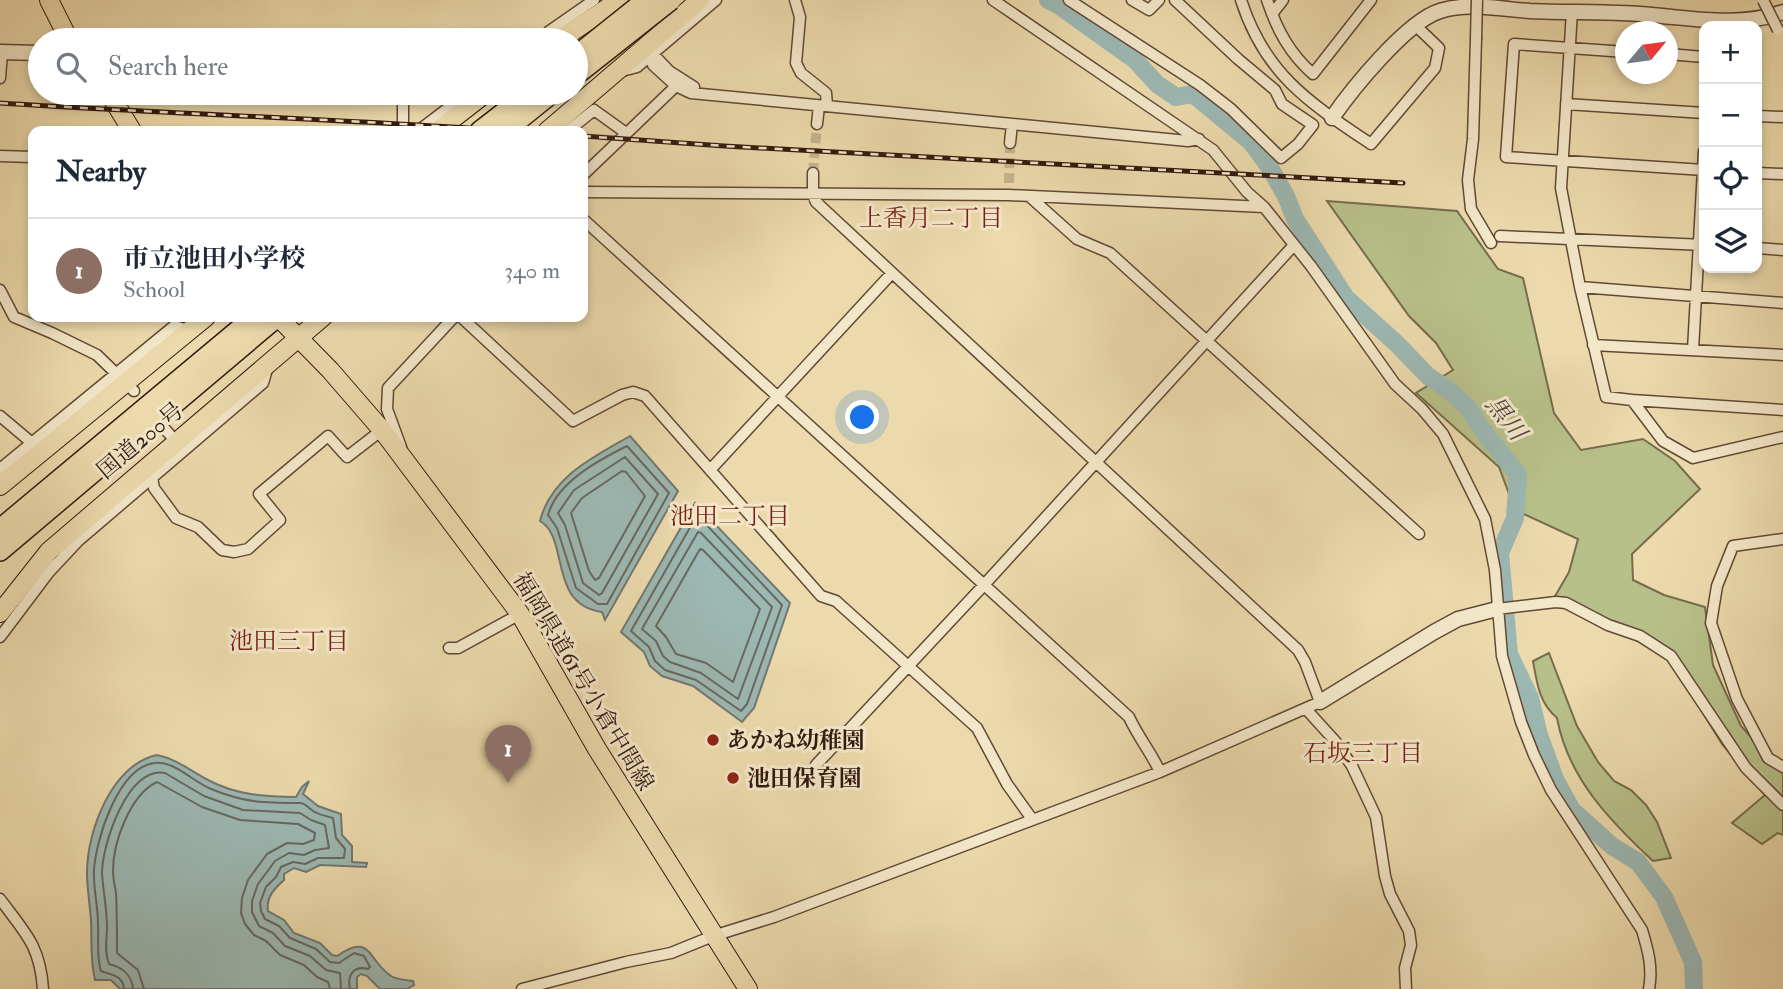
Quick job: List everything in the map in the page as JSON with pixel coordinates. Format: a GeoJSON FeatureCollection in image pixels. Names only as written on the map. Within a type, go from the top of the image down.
{"type":"FeatureCollection","features":[{"type":"Feature","properties":{"kind":"highway"},"geometry":{"type":"LineString","coordinates":[[588,46],[646,0]]}},
{"type":"Feature","properties":{"kind":"highway"},"geometry":{"type":"LineString","coordinates":[[588,66],[671,0]]}},
{"type":"Feature","properties":{"kind":"highway"},"geometry":{"type":"LineString","coordinates":[[486,126],[514,105]]}},
{"type":"Feature","properties":{"kind":"highway"},"geometry":{"type":"LineString","coordinates":[[511,126],[537,105]]}},
{"type":"Feature","properties":{"kind":"highway"},"geometry":{"type":"LineString","coordinates":[[0,566],[249,327]]}},
{"type":"Feature","properties":{"kind":"highway"},"geometry":{"type":"LineString","coordinates":[[0,529],[249,327]]}},
{"type":"Feature","properties":{"kind":"highway"},"geometry":{"type":"LineString","coordinates":[[0,551],[140,431]]}},
{"type":"Feature","properties":{"kind":"main road"},"geometry":{"type":"LineString","coordinates":[[49,0],[63,28]]}},
{"type":"Feature","properties":{"kind":"main road"},"geometry":{"type":"LineString","coordinates":[[578,28],[619,0]]}},
{"type":"Feature","properties":{"kind":"main road"},"geometry":{"type":"LineString","coordinates":[[588,97],[700,0]]}},
{"type":"Feature","properties":{"kind":"main road"},"geometry":{"type":"LineString","coordinates":[[116,105],[129,126]]}},
{"type":"Feature","properties":{"kind":"main road"},"geometry":{"type":"LineString","coordinates":[[443,126],[471,105]]}},
{"type":"Feature","properties":{"kind":"main road"},"geometry":{"type":"LineString","coordinates":[[553,126],[578,105]]}},
{"type":"Feature","properties":{"kind":"main road"},"geometry":{"type":"LineString","coordinates":[[0,486],[199,322]]}},
{"type":"Feature","properties":{"kind":"main road","name":"福岡県道61号小倉中間線"},"geometry":{"type":"LineString","coordinates":[[283,322],[382,430],[520,614],[597,749],[748,989]]}},
{"type":"Feature","properties":{"kind":"main road","name":"国道200号"},"geometry":{"type":"LineString","coordinates":[[1,627],[49,551],[150,471],[175,440],[317,322]]}},
{"type":"Feature","properties":{"kind":"street"},"geometry":{"type":"LineString","coordinates":[[572,0],[580,9]]}},
{"type":"Feature","properties":{"kind":"street"},"geometry":{"type":"LineString","coordinates":[[554,28],[592,0]]}},
{"type":"Feature","properties":{"kind":"street"},"geometry":{"type":"LineString","coordinates":[[617,72],[653,60],[716,0]]}},
{"type":"Feature","properties":{"kind":"street"},"geometry":{"type":"LineString","coordinates":[[795,0],[800,17],[796,63],[801,73],[826,93],[817,124]]}},
{"type":"Feature","properties":{"kind":"street"},"geometry":{"type":"LineString","coordinates":[[993,0],[1213,150],[1247,192],[1264,206],[1395,384],[1422,409],[1443,434],[1485,519],[1495,570],[1502,656],[1521,722],[1551,790],[1642,930],[1649,953],[1649,989]]}},
{"type":"Feature","properties":{"kind":"street"},"geometry":{"type":"LineString","coordinates":[[1069,0],[1200,85],[1231,109],[1281,158],[1298,144],[1313,125],[1282,104],[1275,90],[1175,0]]}},
{"type":"Feature","properties":{"kind":"street"},"geometry":{"type":"LineString","coordinates":[[1132,0],[1149,10],[1159,0]]}},
{"type":"Feature","properties":{"kind":"street"},"geometry":{"type":"LineString","coordinates":[[1241,0],[1248,23],[1276,69],[1291,86],[1371,144],[1435,68],[1439,48],[1415,25]]}},
{"type":"Feature","properties":{"kind":"street"},"geometry":{"type":"LineString","coordinates":[[1267,0],[1295,58],[1313,74],[1371,0]]}},
{"type":"Feature","properties":{"kind":"street"},"geometry":{"type":"LineString","coordinates":[[1272,14],[1283,0]]}},
{"type":"Feature","properties":{"kind":"street"},"geometry":{"type":"LineString","coordinates":[[1477,0],[1473,139],[1468,180],[1471,208],[1495,240],[1572,238],[1699,245]]}},
{"type":"Feature","properties":{"kind":"street"},"geometry":{"type":"LineString","coordinates":[[1763,0],[1783,41]]}},
{"type":"Feature","properties":{"kind":"street"},"geometry":{"type":"LineString","coordinates":[[1332,118],[1402,34],[1439,11],[1463,7],[1572,6],[1699,22]]}},
{"type":"Feature","properties":{"kind":"street"},"geometry":{"type":"LineString","coordinates":[[1572,6],[1561,188],[1580,288],[1606,397],[1783,410]]}},
{"type":"Feature","properties":{"kind":"street"},"geometry":{"type":"LineString","coordinates":[[1744,21],[1764,19],[1783,12]]}},
{"type":"Feature","properties":{"kind":"street"},"geometry":{"type":"LineString","coordinates":[[1615,51],[1514,44],[1506,157],[1699,170]]}},
{"type":"Feature","properties":{"kind":"street"},"geometry":{"type":"LineString","coordinates":[[0,78],[1,53],[28,53]]}},
{"type":"Feature","properties":{"kind":"street"},"geometry":{"type":"LineString","coordinates":[[1678,55],[1699,57]]}},
{"type":"Feature","properties":{"kind":"street"},"geometry":{"type":"LineString","coordinates":[[653,60],[676,86],[691,93],[1188,141],[1199,139]]}},
{"type":"Feature","properties":{"kind":"street"},"geometry":{"type":"LineString","coordinates":[[653,60],[690,86],[719,91],[735,98]]}},
{"type":"Feature","properties":{"kind":"street"},"geometry":{"type":"LineString","coordinates":[[588,170],[676,86]]}},
{"type":"Feature","properties":{"kind":"street"},"geometry":{"type":"LineString","coordinates":[[588,103],[626,133]]}},
{"type":"Feature","properties":{"kind":"street"},"geometry":{"type":"LineString","coordinates":[[1566,104],[1699,113]]}},
{"type":"Feature","properties":{"kind":"street"},"geometry":{"type":"LineString","coordinates":[[403,105],[403,126]]}},
{"type":"Feature","properties":{"kind":"street"},"geometry":{"type":"LineString","coordinates":[[425,126],[452,105]]}},
{"type":"Feature","properties":{"kind":"street"},"geometry":{"type":"LineString","coordinates":[[571,126],[581,105]]}},
{"type":"Feature","properties":{"kind":"street"},"geometry":{"type":"LineString","coordinates":[[1762,116],[1783,117]]}},
{"type":"Feature","properties":{"kind":"street"},"geometry":{"type":"LineString","coordinates":[[1010,143],[1012,124]]}},
{"type":"Feature","properties":{"kind":"street"},"geometry":{"type":"LineString","coordinates":[[0,156],[28,158]]}},
{"type":"Feature","properties":{"kind":"street"},"geometry":{"type":"LineString","coordinates":[[813,173],[813,195],[816,202],[1298,650],[1321,702]]}},
{"type":"Feature","properties":{"kind":"street"},"geometry":{"type":"LineString","coordinates":[[1762,173],[1783,174]]}},
{"type":"Feature","properties":{"kind":"street"},"geometry":{"type":"LineString","coordinates":[[1009,183],[1009,195]]}},
{"type":"Feature","properties":{"kind":"street"},"geometry":{"type":"LineString","coordinates":[[588,192],[1009,195],[1264,206]]}},
{"type":"Feature","properties":{"kind":"street"},"geometry":{"type":"LineString","coordinates":[[1028,196],[1077,239],[1110,253],[1419,534]]}},
{"type":"Feature","properties":{"kind":"street"},"geometry":{"type":"LineString","coordinates":[[588,224],[1129,717],[1160,772]]}},
{"type":"Feature","properties":{"kind":"street"},"geometry":{"type":"LineString","coordinates":[[816,765],[1294,245]]}},
{"type":"Feature","properties":{"kind":"street"},"geometry":{"type":"LineString","coordinates":[[1762,248],[1783,250]]}},
{"type":"Feature","properties":{"kind":"street"},"geometry":{"type":"LineString","coordinates":[[1693,351],[1699,272]]}},
{"type":"Feature","properties":{"kind":"street"},"geometry":{"type":"LineString","coordinates":[[710,470],[892,273]]}},
{"type":"Feature","properties":{"kind":"street"},"geometry":{"type":"LineString","coordinates":[[1580,288],[1783,303]]}},
{"type":"Feature","properties":{"kind":"street"},"geometry":{"type":"LineString","coordinates":[[0,290],[14,317],[52,332],[97,355],[125,382],[32,443],[0,469]]}},
{"type":"Feature","properties":{"kind":"street"},"geometry":{"type":"LineString","coordinates":[[406,463],[387,409],[388,388],[449,322]]}},
{"type":"Feature","properties":{"kind":"street"},"geometry":{"type":"LineString","coordinates":[[466,322],[573,421],[622,395],[633,392],[645,396],[821,596],[836,601],[978,728],[1007,784],[1032,819]]}},
{"type":"Feature","properties":{"kind":"street"},"geometry":{"type":"LineString","coordinates":[[1593,345],[1783,355]]}},
{"type":"Feature","properties":{"kind":"street"},"geometry":{"type":"LineString","coordinates":[[1632,400],[1663,441],[1693,458],[1783,437]]}},
{"type":"Feature","properties":{"kind":"street"},"geometry":{"type":"LineString","coordinates":[[0,416],[32,443]]}},
{"type":"Feature","properties":{"kind":"street"},"geometry":{"type":"LineString","coordinates":[[150,471],[154,488],[176,518],[198,527],[222,550],[234,552],[248,549],[280,520],[259,494],[328,436],[347,457],[382,430]]}},
{"type":"Feature","properties":{"kind":"street"},"geometry":{"type":"LineString","coordinates":[[1783,539],[1733,546],[1717,586],[1711,623],[1737,699],[1768,758],[1783,767]]}},
{"type":"Feature","properties":{"kind":"street"},"geometry":{"type":"LineString","coordinates":[[522,989],[671,953],[713,936],[848,891],[1160,772],[1321,702],[1458,620],[1499,609],[1566,603],[1608,625],[1640,636],[1671,656],[1746,768],[1783,805]]}},
{"type":"Feature","properties":{"kind":"street"},"geometry":{"type":"LineString","coordinates":[[449,648],[458,648],[520,614]]}},
{"type":"Feature","properties":{"kind":"street"},"geometry":{"type":"LineString","coordinates":[[1306,709],[1335,741],[1352,766],[1376,817],[1390,894],[1409,931],[1411,945],[1405,968],[1406,989]]}},
{"type":"Feature","properties":{"kind":"street"},"geometry":{"type":"LineString","coordinates":[[0,899],[34,945],[41,964],[43,989]]}},
{"type":"Feature","properties":{"kind":"green space"},"geometry":{"type":"Polygon","coordinates":[[[1327,201],[1457,211],[1498,269],[1523,278],[1554,413],[1581,450],[1643,439],[1675,461],[1700,489],[1632,554],[1633,580],[1664,595],[1705,607],[1713,665],[1741,726],[1783,773],[1783,835],[1778,833],[1762,844],[1732,823],[1765,795],[1722,744],[1671,661],[1565,598],[1554,598],[1569,572],[1578,539],[1515,510],[1499,467],[1416,393],[1453,370],[1436,343],[1409,316],[1327,201]]]}},
{"type":"Feature","properties":{"kind":"green space"},"geometry":{"type":"Polygon","coordinates":[[[1549,653],[1577,726],[1598,762],[1614,781],[1631,790],[1646,805],[1657,822],[1671,858],[1653,861],[1621,830],[1581,779],[1563,740],[1557,718],[1546,706],[1538,685],[1533,661],[1549,653]]]}},
{"type":"Feature","properties":{"kind":"water"},"geometry":{"type":"Polygon","coordinates":[[[630,436],[678,491],[605,620],[602,612],[585,606],[573,597],[566,584],[555,541],[549,529],[540,521],[554,492],[564,480],[588,461],[630,436]]]}},
{"type":"Feature","properties":{"kind":"water"},"geometry":{"type":"Polygon","coordinates":[[[695,503],[790,603],[754,708],[742,722],[693,686],[662,676],[650,666],[644,652],[621,632],[695,503]]]}},
{"type":"Feature","properties":{"kind":"water"},"geometry":{"type":"Polygon","coordinates":[[[157,755],[220,786],[252,794],[296,797],[309,781],[303,794],[318,806],[341,814],[342,835],[352,846],[352,862],[367,863],[366,867],[320,865],[306,872],[294,868],[284,874],[284,880],[268,902],[268,911],[284,920],[294,933],[320,943],[332,955],[337,956],[348,949],[363,948],[391,976],[413,981],[414,985],[407,989],[380,989],[367,976],[361,974],[357,977],[357,989],[120,989],[111,980],[95,980],[87,879],[88,856],[97,819],[115,785],[127,772],[141,761],[157,755]]]}},
{"type":"Feature","properties":{"kind":"waterway","name":"黒川"},"geometry":{"type":"LineString","coordinates":[[1048,0],[1135,60],[1157,84],[1176,97],[1193,94],[1251,142],[1270,168],[1295,219],[1346,298],[1428,376],[1450,391],[1469,409],[1518,475],[1515,518],[1500,553],[1509,654],[1530,698],[1539,735],[1555,779],[1572,810],[1612,846],[1638,862],[1664,897],[1693,962],[1694,989]]}},
{"type":"Feature","properties":{"kind":"tunnel"},"geometry":{"type":"LineString","coordinates":[[813,173],[817,124]]}},
{"type":"Feature","properties":{"kind":"tunnel"},"geometry":{"type":"LineString","coordinates":[[1009,183],[1010,143]]}},
{"type":"Feature","properties":{"kind":"railway"},"geometry":{"type":"LineString","coordinates":[[0,103],[28,105]]}},
{"type":"Feature","properties":{"kind":"railway"},"geometry":{"type":"LineString","coordinates":[[37,105],[433,126]]}},
{"type":"Feature","properties":{"kind":"railway"},"geometry":{"type":"LineString","coordinates":[[588,136],[1403,183]]}},
{"type":"Feature","properties":{"kind":"place","name":"あかね幼稚園"},"geometry":{"type":"Point","coordinates":[713,740]}},
{"type":"Feature","properties":{"kind":"place","name":"池田保育園"},"geometry":{"type":"Point","coordinates":[733,778]}},
{"type":"Feature","properties":{"kind":"place","name":"市立池田小学校"},"geometry":{"type":"Point","coordinates":[508,783]}},
{"type":"Feature","properties":{"kind":"district","name":"上香月二丁目"},"geometry":{"type":"Point","coordinates":[931,218]}},
{"type":"Feature","properties":{"kind":"district","name":"池田二丁目"},"geometry":{"type":"Point","coordinates":[730,516]}},
{"type":"Feature","properties":{"kind":"district","name":"池田三丁目"},"geometry":{"type":"Point","coordinates":[289,641]}},
{"type":"Feature","properties":{"kind":"district","name":"石坂三丁目"},"geometry":{"type":"Point","coordinates":[1363,753]}}]}
